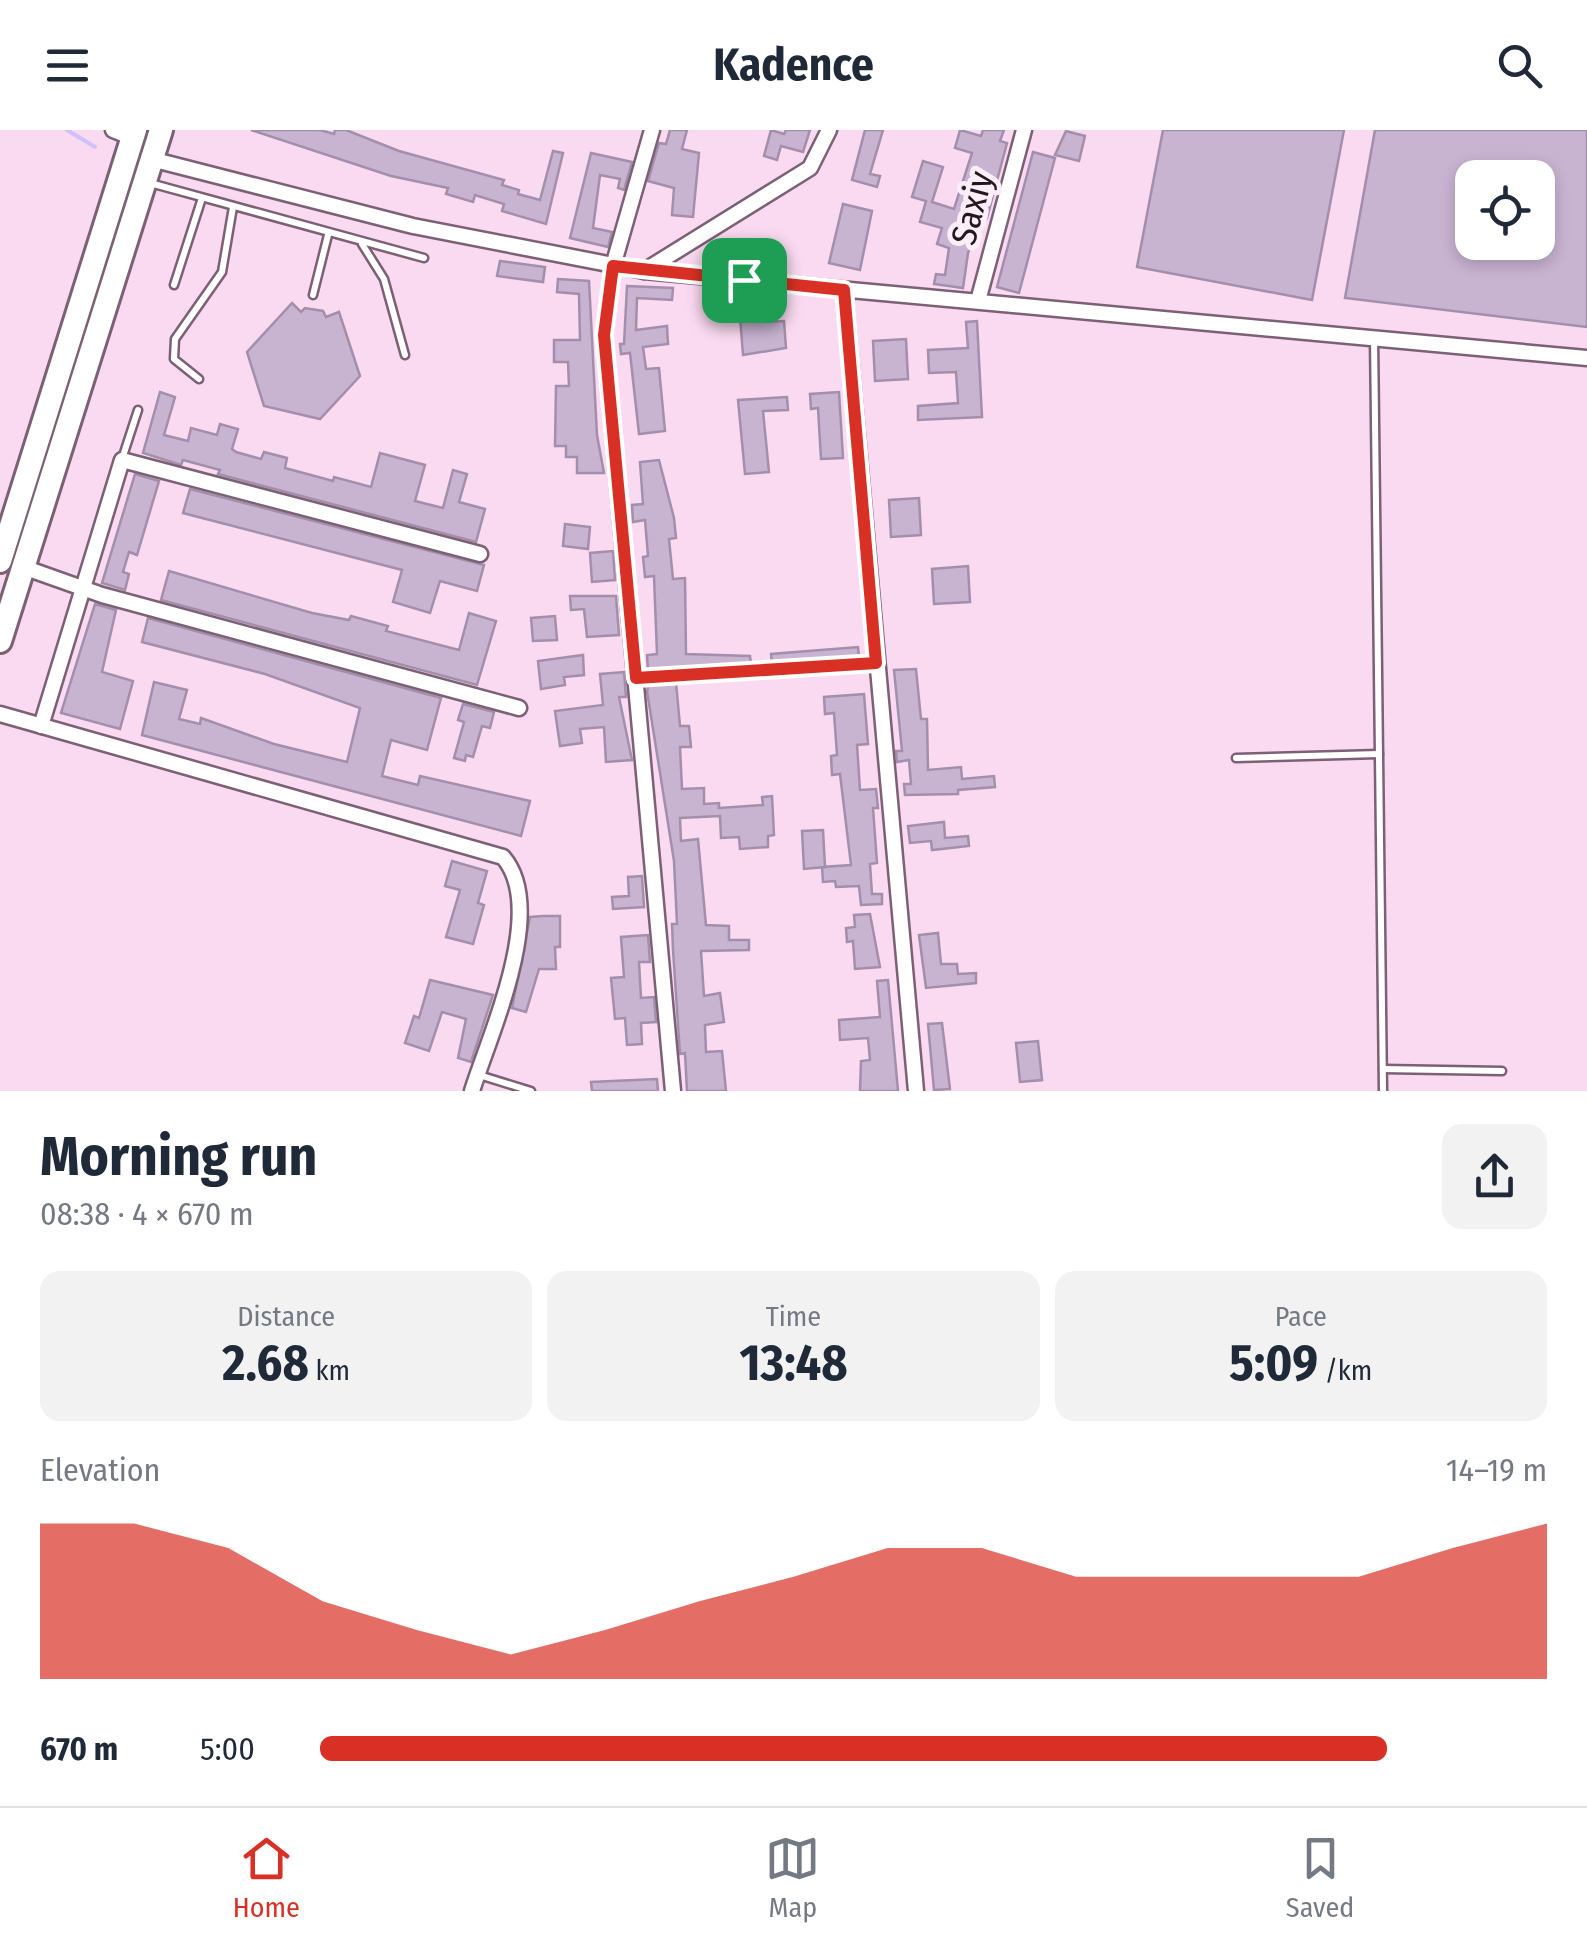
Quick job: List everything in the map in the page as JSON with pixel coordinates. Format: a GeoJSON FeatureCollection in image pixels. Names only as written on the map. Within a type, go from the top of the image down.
{"type":"FeatureCollection","features":[{"type":"Feature","properties":{"kind":"highway"},"geometry":{"type":"LineString","coordinates":[[0,642],[161,130]]}},
{"type":"Feature","properties":{"kind":"highway"},"geometry":{"type":"LineString","coordinates":[[0,561],[127,133]]}},
{"type":"Feature","properties":{"kind":"street"},"geometry":{"type":"LineString","coordinates":[[652,130],[613,266],[604,335],[673,1091]]}},
{"type":"Feature","properties":{"kind":"street"},"geometry":{"type":"LineString","coordinates":[[644,271],[810,168],[828,130]]}},
{"type":"Feature","properties":{"kind":"street","name":"Saxiy"},"geometry":{"type":"LineString","coordinates":[[978,301],[1024,130]]}},
{"type":"Feature","properties":{"kind":"street"},"geometry":{"type":"LineString","coordinates":[[148,170],[644,271],[1587,358]]}},
{"type":"Feature","properties":{"kind":"street"},"geometry":{"type":"LineString","coordinates":[[844,290],[916,1091]]}},
{"type":"Feature","properties":{"kind":"street"},"geometry":{"type":"LineString","coordinates":[[42,726],[122,460],[480,554]]}},
{"type":"Feature","properties":{"kind":"street"},"geometry":{"type":"LineString","coordinates":[[23,567],[82,587],[518,708]]}},
{"type":"Feature","properties":{"kind":"street"},"geometry":{"type":"LineString","coordinates":[[0,714],[503,857],[512,871],[522,911],[514,956],[472,1091]]}},
{"type":"Feature","properties":{"kind":"lane"},"geometry":{"type":"LineString","coordinates":[[148,170],[202,198],[233,208],[424,258]]}},
{"type":"Feature","properties":{"kind":"lane"},"geometry":{"type":"LineString","coordinates":[[174,285],[202,198]]}},
{"type":"Feature","properties":{"kind":"lane"},"geometry":{"type":"LineString","coordinates":[[199,379],[174,359],[175,338],[222,272],[233,208]]}},
{"type":"Feature","properties":{"kind":"lane"},"geometry":{"type":"LineString","coordinates":[[312,294],[328,235]]}},
{"type":"Feature","properties":{"kind":"lane"},"geometry":{"type":"LineString","coordinates":[[361,243],[384,279],[405,355]]}},
{"type":"Feature","properties":{"kind":"lane"},"geometry":{"type":"LineString","coordinates":[[1374,336],[1383,1091]]}},
{"type":"Feature","properties":{"kind":"lane"},"geometry":{"type":"LineString","coordinates":[[122,460],[138,410]]}},
{"type":"Feature","properties":{"kind":"lane"},"geometry":{"type":"LineString","coordinates":[[636,678],[876,663]]}},
{"type":"Feature","properties":{"kind":"lane"},"geometry":{"type":"LineString","coordinates":[[1236,758],[1379,754]]}},
{"type":"Feature","properties":{"kind":"lane"},"geometry":{"type":"LineString","coordinates":[[1382,1069],[1502,1071]]}},
{"type":"Feature","properties":{"kind":"lane"},"geometry":{"type":"LineString","coordinates":[[477,1074],[531,1091]]}},
{"type":"Feature","properties":{"kind":"building"},"geometry":{"type":"Polygon","coordinates":[[[251,130],[320,130],[334,134],[335,130],[346,130],[399,151],[504,180],[502,185],[519,190],[518,194],[540,200],[553,151],[563,153],[546,224],[502,211],[504,204],[475,195],[473,202],[446,194],[448,188],[391,176],[251,130]]]}},
{"type":"Feature","properties":{"kind":"building"},"geometry":{"type":"Polygon","coordinates":[[[670,130],[687,130],[682,149],[699,153],[693,217],[672,215],[674,188],[648,181],[659,143],[666,144],[670,130]]]}},
{"type":"Feature","properties":{"kind":"building"},"geometry":{"type":"Polygon","coordinates":[[[771,130],[784,134],[786,130],[810,130],[803,152],[781,146],[777,160],[764,156],[771,130]]]}},
{"type":"Feature","properties":{"kind":"building"},"geometry":{"type":"Polygon","coordinates":[[[865,130],[883,130],[870,174],[880,176],[877,187],[852,180],[865,130]]]}},
{"type":"Feature","properties":{"kind":"building"},"geometry":{"type":"Polygon","coordinates":[[[960,130],[981,136],[983,130],[1004,130],[1000,141],[1007,143],[987,218],[981,216],[968,253],[963,288],[934,284],[936,274],[945,275],[949,248],[937,244],[942,228],[920,222],[926,201],[912,197],[923,161],[943,167],[932,202],[954,209],[972,153],[955,148],[960,130]]]}},
{"type":"Feature","properties":{"kind":"building"},"geometry":{"type":"Polygon","coordinates":[[[1163,130],[1344,130],[1312,300],[1137,267],[1163,130]]]}},
{"type":"Feature","properties":{"kind":"building"},"geometry":{"type":"Polygon","coordinates":[[[1375,130],[1587,130],[1587,327],[1345,298],[1375,130]]]}},
{"type":"Feature","properties":{"kind":"building"},"geometry":{"type":"Polygon","coordinates":[[[1066,131],[1085,136],[1079,161],[1055,155],[1066,131]]]}},
{"type":"Feature","properties":{"kind":"building"},"geometry":{"type":"Polygon","coordinates":[[[1033,152],[1055,158],[1019,293],[997,287],[1033,152]]]}},
{"type":"Feature","properties":{"kind":"building"},"geometry":{"type":"Polygon","coordinates":[[[591,153],[632,162],[624,190],[618,188],[620,179],[600,175],[593,228],[612,232],[608,247],[570,238],[591,153]]]}},
{"type":"Feature","properties":{"kind":"building"},"geometry":{"type":"Polygon","coordinates":[[[843,204],[872,211],[860,270],[829,263],[843,204]]]}},
{"type":"Feature","properties":{"kind":"building"},"geometry":{"type":"Polygon","coordinates":[[[500,261],[545,267],[543,282],[497,276],[500,261]]]}},
{"type":"Feature","properties":{"kind":"building"},"geometry":{"type":"Polygon","coordinates":[[[558,279],[589,281],[597,435],[604,473],[577,473],[577,457],[566,457],[566,446],[555,446],[556,386],[569,386],[568,362],[554,362],[554,340],[580,340],[579,294],[557,292],[558,279]]]}},
{"type":"Feature","properties":{"kind":"building"},"geometry":{"type":"Polygon","coordinates":[[[627,286],[673,288],[672,300],[637,298],[636,330],[667,326],[668,344],[643,347],[646,369],[659,368],[665,431],[639,434],[630,353],[621,354],[620,344],[624,344],[627,286]]]}},
{"type":"Feature","properties":{"kind":"building"},"geometry":{"type":"Polygon","coordinates":[[[764,302],[766,322],[784,321],[786,348],[743,355],[739,304],[764,302]]]}},
{"type":"Feature","properties":{"kind":"building"},"geometry":{"type":"Polygon","coordinates":[[[292,303],[301,312],[305,308],[323,311],[326,317],[339,312],[360,376],[320,419],[264,406],[247,352],[292,303]]]}},
{"type":"Feature","properties":{"kind":"building"},"geometry":{"type":"Polygon","coordinates":[[[977,321],[982,417],[918,420],[918,406],[958,403],[956,372],[929,373],[928,350],[968,348],[966,322],[977,321]]]}},
{"type":"Feature","properties":{"kind":"building"},"geometry":{"type":"Polygon","coordinates":[[[906,339],[908,379],[875,381],[873,341],[906,339]]]}},
{"type":"Feature","properties":{"kind":"building"},"geometry":{"type":"Polygon","coordinates":[[[160,392],[175,397],[164,435],[188,441],[191,428],[217,435],[220,424],[238,429],[232,449],[236,452],[261,459],[264,452],[287,458],[285,468],[333,481],[334,477],[371,487],[380,453],[425,465],[415,501],[443,508],[453,470],[467,474],[459,502],[485,509],[476,542],[218,474],[220,470],[183,460],[181,465],[143,453],[160,392]]]}},
{"type":"Feature","properties":{"kind":"building"},"geometry":{"type":"Polygon","coordinates":[[[839,392],[843,458],[821,459],[818,408],[811,409],[810,394],[839,392]]]}},
{"type":"Feature","properties":{"kind":"building"},"geometry":{"type":"Polygon","coordinates":[[[787,397],[788,410],[763,411],[769,472],[745,474],[738,400],[787,397]]]}},
{"type":"Feature","properties":{"kind":"building"},"geometry":{"type":"Polygon","coordinates":[[[659,460],[674,518],[676,538],[669,539],[673,579],[685,578],[686,654],[750,656],[751,664],[648,670],[647,655],[657,654],[654,576],[645,577],[645,520],[633,522],[632,505],[643,504],[640,462],[659,460]]]}},
{"type":"Feature","properties":{"kind":"building"},"geometry":{"type":"Polygon","coordinates":[[[135,474],[159,481],[137,555],[129,552],[123,572],[129,574],[125,590],[102,583],[135,474]]]}},
{"type":"Feature","properties":{"kind":"building"},"geometry":{"type":"Polygon","coordinates":[[[190,489],[484,565],[477,591],[440,581],[430,613],[393,602],[402,570],[183,513],[190,489]]]}},
{"type":"Feature","properties":{"kind":"building"},"geometry":{"type":"Polygon","coordinates":[[[919,498],[921,535],[891,537],[889,500],[919,498]]]}},
{"type":"Feature","properties":{"kind":"building"},"geometry":{"type":"Polygon","coordinates":[[[565,524],[590,527],[588,549],[563,546],[565,524]]]}},
{"type":"Feature","properties":{"kind":"building"},"geometry":{"type":"Polygon","coordinates":[[[613,551],[615,580],[592,582],[590,553],[613,551]]]}},
{"type":"Feature","properties":{"kind":"building"},"geometry":{"type":"Polygon","coordinates":[[[968,566],[970,602],[934,604],[932,569],[968,566]]]}},
{"type":"Feature","properties":{"kind":"building"},"geometry":{"type":"Polygon","coordinates":[[[169,571],[312,613],[349,620],[351,616],[388,626],[386,631],[459,650],[469,613],[496,621],[477,685],[161,600],[169,571]]]}},
{"type":"Feature","properties":{"kind":"building"},"geometry":{"type":"Polygon","coordinates":[[[570,596],[616,596],[619,635],[587,637],[584,609],[571,610],[570,596]]]}},
{"type":"Feature","properties":{"kind":"building"},"geometry":{"type":"Polygon","coordinates":[[[95,604],[116,610],[102,672],[133,681],[120,729],[61,713],[95,604]]]}},
{"type":"Feature","properties":{"kind":"building"},"geometry":{"type":"Polygon","coordinates":[[[555,616],[557,640],[533,641],[531,618],[555,616]]]}},
{"type":"Feature","properties":{"kind":"building"},"geometry":{"type":"Polygon","coordinates":[[[148,618],[441,698],[427,750],[391,740],[382,776],[418,785],[420,776],[530,801],[521,836],[142,735],[154,682],[187,690],[179,719],[200,724],[201,718],[274,744],[347,762],[360,708],[265,674],[142,642],[148,618]]]}},
{"type":"Feature","properties":{"kind":"building"},"geometry":{"type":"Polygon","coordinates":[[[858,647],[859,657],[772,663],[771,654],[858,647]]]}},
{"type":"Feature","properties":{"kind":"building"},"geometry":{"type":"Polygon","coordinates":[[[583,655],[584,675],[564,677],[565,685],[541,689],[538,661],[583,655]]]}},
{"type":"Feature","properties":{"kind":"building"},"geometry":{"type":"Polygon","coordinates":[[[916,669],[921,719],[927,719],[928,770],[961,767],[962,779],[994,776],[995,787],[958,790],[958,794],[905,795],[904,784],[911,784],[909,760],[897,762],[896,751],[902,751],[894,670],[916,669]]]}},
{"type":"Feature","properties":{"kind":"building"},"geometry":{"type":"Polygon","coordinates":[[[624,672],[626,697],[619,697],[632,760],[606,762],[604,727],[580,729],[582,743],[560,746],[555,711],[603,705],[600,674],[624,672]]]}},
{"type":"Feature","properties":{"kind":"building"},"geometry":{"type":"Polygon","coordinates":[[[676,682],[680,726],[689,726],[691,747],[680,747],[682,789],[704,788],[704,804],[719,803],[719,808],[763,805],[762,797],[772,796],[774,835],[768,836],[768,847],[740,849],[739,837],[721,838],[720,816],[680,818],[681,841],[698,839],[706,925],[729,926],[729,940],[749,940],[749,950],[701,951],[704,996],[720,993],[724,1022],[705,1025],[706,1052],[722,1051],[726,1091],[687,1091],[685,1053],[680,1054],[672,924],[677,924],[674,861],[647,691],[649,684],[676,682]]]}},
{"type":"Feature","properties":{"kind":"building"},"geometry":{"type":"Polygon","coordinates":[[[864,694],[868,744],[857,745],[860,790],[876,789],[878,808],[873,808],[877,863],[870,864],[872,894],[882,894],[882,904],[861,905],[859,886],[836,887],[835,881],[823,882],[822,867],[851,865],[840,774],[832,775],[831,756],[837,755],[834,713],[825,714],[824,697],[864,694]]]}},
{"type":"Feature","properties":{"kind":"building"},"geometry":{"type":"Polygon","coordinates":[[[463,704],[494,712],[490,728],[482,726],[473,757],[466,755],[465,761],[454,758],[464,722],[458,720],[463,704]]]}},
{"type":"Feature","properties":{"kind":"building"},"geometry":{"type":"Polygon","coordinates":[[[944,822],[945,838],[968,836],[969,846],[932,850],[931,841],[910,843],[908,826],[944,822]]]}},
{"type":"Feature","properties":{"kind":"building"},"geometry":{"type":"Polygon","coordinates":[[[823,830],[825,867],[804,869],[802,831],[823,830]]]}},
{"type":"Feature","properties":{"kind":"building"},"geometry":{"type":"Polygon","coordinates":[[[452,861],[487,871],[478,903],[484,905],[473,944],[446,937],[460,890],[445,886],[452,861]]]}},
{"type":"Feature","properties":{"kind":"building"},"geometry":{"type":"Polygon","coordinates":[[[642,876],[644,907],[613,909],[612,897],[629,896],[628,877],[642,876]]]}},
{"type":"Feature","properties":{"kind":"building"},"geometry":{"type":"Polygon","coordinates":[[[870,914],[880,967],[855,969],[853,941],[847,942],[846,928],[855,927],[854,915],[870,914]]]}},
{"type":"Feature","properties":{"kind":"building"},"geometry":{"type":"Polygon","coordinates":[[[560,916],[556,969],[539,969],[526,1012],[512,1008],[530,917],[560,916]]]}},
{"type":"Feature","properties":{"kind":"building"},"geometry":{"type":"Polygon","coordinates":[[[938,933],[941,964],[957,964],[958,974],[976,973],[976,983],[926,988],[919,935],[938,933]]]}},
{"type":"Feature","properties":{"kind":"building"},"geometry":{"type":"Polygon","coordinates":[[[648,935],[650,962],[639,962],[641,998],[654,997],[656,1022],[641,1023],[642,1044],[627,1045],[625,1018],[615,1019],[611,978],[624,977],[621,937],[648,935]]]}},
{"type":"Feature","properties":{"kind":"building"},"geometry":{"type":"Polygon","coordinates":[[[430,980],[493,995],[471,1062],[458,1058],[466,1019],[442,1012],[429,1051],[405,1043],[414,1016],[419,1018],[430,980]]]}},
{"type":"Feature","properties":{"kind":"building"},"geometry":{"type":"Polygon","coordinates":[[[888,980],[898,1091],[860,1091],[861,1061],[870,1060],[868,1038],[840,1040],[839,1020],[880,1017],[877,981],[888,980]]]}},
{"type":"Feature","properties":{"kind":"building"},"geometry":{"type":"Polygon","coordinates":[[[942,1023],[950,1089],[934,1090],[928,1024],[942,1023]]]}},
{"type":"Feature","properties":{"kind":"building"},"geometry":{"type":"Polygon","coordinates":[[[1038,1041],[1042,1080],[1020,1082],[1016,1043],[1038,1041]]]}},
{"type":"Feature","properties":{"kind":"building"},"geometry":{"type":"Polygon","coordinates":[[[657,1079],[658,1091],[592,1091],[591,1082],[657,1079]]]}},
{"type":"Feature","properties":{"kind":"waterway"},"geometry":{"type":"LineString","coordinates":[[67,130],[95,147]]}},
{"type":"Feature","properties":{"kind":"route"},"geometry":{"type":"LineString","coordinates":[[613,266],[744,280],[844,290],[876,663],[636,678],[604,335],[613,266]]}}]}
